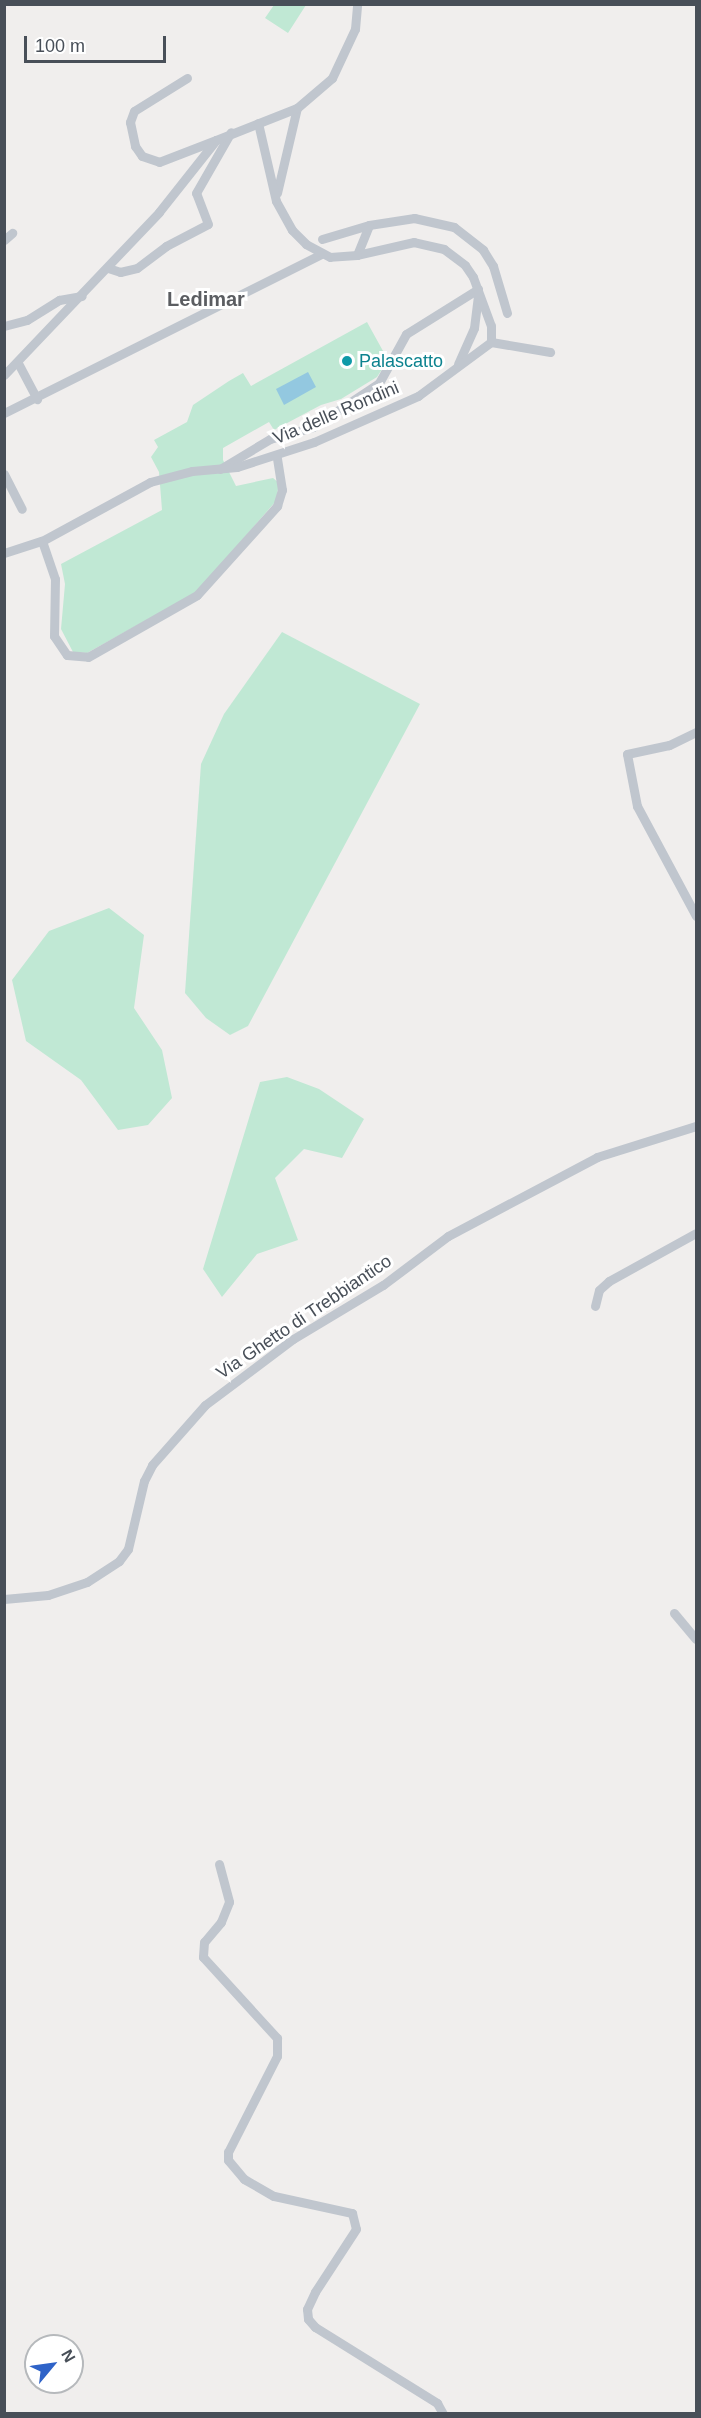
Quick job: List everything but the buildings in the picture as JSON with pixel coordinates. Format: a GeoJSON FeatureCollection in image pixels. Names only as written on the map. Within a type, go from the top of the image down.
{"type":"FeatureCollection","features":[{"type":"Feature","properties":{"kind":"street"},"geometry":{"type":"LineString","coordinates":[[187,78],[134,111],[130,122],[135,146],[142,156],[159,162],[297,108],[332,78],[355,29],[357,4]]}},
{"type":"Feature","properties":{"kind":"street"},"geometry":{"type":"LineString","coordinates":[[276,201],[278,177],[295,128],[297,108]]}},
{"type":"Feature","properties":{"kind":"street"},"geometry":{"type":"LineString","coordinates":[[258,123],[276,201],[292,230],[322,254]]}},
{"type":"Feature","properties":{"kind":"street"},"geometry":{"type":"LineString","coordinates":[[108,268],[120,272],[137,268],[166,246],[208,224],[196,193],[231,132]]}},
{"type":"Feature","properties":{"kind":"street"},"geometry":{"type":"LineString","coordinates":[[4,375],[82,297],[216,140]]}},
{"type":"Feature","properties":{"kind":"street"},"geometry":{"type":"LineString","coordinates":[[322,239],[369,225],[414,218],[435,220],[462,232],[483,250],[493,266],[507,313]]}},
{"type":"Feature","properties":{"kind":"street"},"geometry":{"type":"LineString","coordinates":[[357,255],[369,225]]}},
{"type":"Feature","properties":{"kind":"street"},"geometry":{"type":"LineString","coordinates":[[4,240],[12,233]]}},
{"type":"Feature","properties":{"kind":"street"},"geometry":{"type":"LineString","coordinates":[[4,413],[37,399],[322,254],[357,255],[398,244],[430,244],[456,256],[478,290],[491,326],[491,342],[550,352]]}},
{"type":"Feature","properties":{"kind":"street","name":"Via delle Rondini"},"geometry":{"type":"LineString","coordinates":[[456,368],[474,328],[478,290]]}},
{"type":"Feature","properties":{"kind":"street","name":"Via delle Rondini"},"geometry":{"type":"LineString","coordinates":[[220,469],[270,439],[313,428],[379,383],[406,334],[478,290]]}},
{"type":"Feature","properties":{"kind":"street"},"geometry":{"type":"LineString","coordinates":[[4,326],[27,320],[59,300],[82,297]]}},
{"type":"Feature","properties":{"kind":"street","name":"Via delle Rondini"},"geometry":{"type":"LineString","coordinates":[[4,553],[42,541],[150,482],[192,471],[220,469],[277,457],[418,396],[491,342]]}},
{"type":"Feature","properties":{"kind":"street"},"geometry":{"type":"LineString","coordinates":[[18,363],[37,399]]}},
{"type":"Feature","properties":{"kind":"street"},"geometry":{"type":"LineString","coordinates":[[42,541],[55,579],[54,636],[67,655],[88,657],[197,595],[277,506],[282,490],[277,457]]}},
{"type":"Feature","properties":{"kind":"street"},"geometry":{"type":"LineString","coordinates":[[4,474],[22,509]]}},
{"type":"Feature","properties":{"kind":"street"},"geometry":{"type":"LineString","coordinates":[[696,732],[669,745],[627,754],[637,806],[696,916]]}},
{"type":"Feature","properties":{"kind":"street","name":"Via Ghetto di Trebbiantico"},"geometry":{"type":"LineString","coordinates":[[4,1599],[48,1595],[87,1582],[119,1561],[128,1549],[144,1481],[152,1465],[205,1405],[293,1339],[382,1286],[448,1236],[597,1157],[696,1126]]}},
{"type":"Feature","properties":{"kind":"street"},"geometry":{"type":"LineString","coordinates":[[595,1306],[599,1290],[609,1281],[696,1233]]}},
{"type":"Feature","properties":{"kind":"street"},"geometry":{"type":"LineString","coordinates":[[674,1613],[696,1639]]}},
{"type":"Feature","properties":{"kind":"street"},"geometry":{"type":"LineString","coordinates":[[219,1864],[229,1902],[221,1922],[204,1942],[203,1957],[278,2038],[277,2056],[228,2152],[228,2160],[244,2179],[274,2196],[352,2213],[356,2229],[315,2292],[307,2309],[308,2319],[315,2327],[437,2403],[442,2414]]}},
{"type":"Feature","properties":{"kind":"green space"},"geometry":{"type":"Polygon","coordinates":[[[274,5],[306,5],[288,33],[265,18],[274,5]]]}},
{"type":"Feature","properties":{"kind":"green space"},"geometry":{"type":"Polygon","coordinates":[[[367,322],[388,360],[377,377],[341,399],[321,405],[274,430],[269,422],[223,448],[223,460],[236,486],[273,478],[279,483],[276,501],[197,592],[87,653],[73,652],[61,629],[65,584],[61,564],[162,510],[159,472],[151,457],[158,447],[154,440],[187,422],[193,405],[243,373],[251,386],[367,322]]]}},
{"type":"Feature","properties":{"kind":"green space"},"geometry":{"type":"Polygon","coordinates":[[[282,632],[420,704],[248,1026],[230,1035],[206,1018],[185,993],[201,764],[224,714],[282,632]]]}},
{"type":"Feature","properties":{"kind":"green space"},"geometry":{"type":"Polygon","coordinates":[[[109,908],[144,935],[134,1008],[162,1050],[172,1098],[148,1125],[118,1130],[81,1080],[26,1041],[12,980],[49,931],[109,908]]]}},
{"type":"Feature","properties":{"kind":"green space"},"geometry":{"type":"Polygon","coordinates":[[[287,1077],[319,1089],[364,1119],[342,1158],[304,1149],[275,1178],[298,1240],[257,1254],[222,1297],[203,1269],[260,1082],[287,1077]]]}},
{"type":"Feature","properties":{"kind":"water"},"geometry":{"type":"Polygon","coordinates":[[[308,372],[316,387],[284,405],[276,389],[308,372]]]}},
{"type":"Feature","properties":{"kind":"place","name":"Palascatto"},"geometry":{"type":"Point","coordinates":[347,361]}},
{"type":"Feature","properties":{"kind":"district","name":"Ledimar"},"geometry":{"type":"Point","coordinates":[206,299]}}]}
